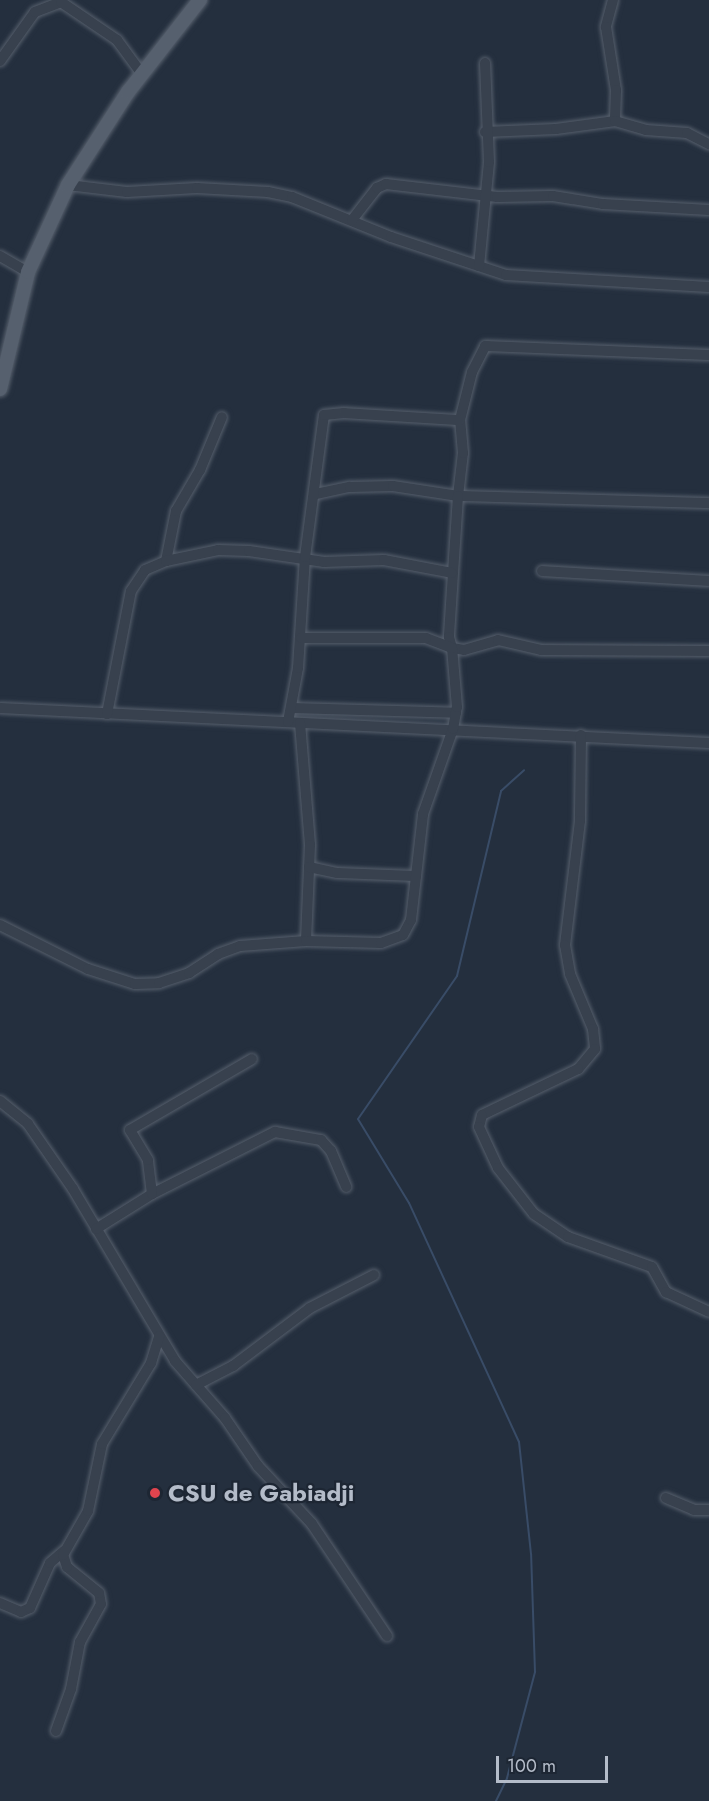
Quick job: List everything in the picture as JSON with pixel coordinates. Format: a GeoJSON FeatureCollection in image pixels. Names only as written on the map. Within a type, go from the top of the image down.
{"type":"FeatureCollection","features":[{"type":"Feature","properties":{"kind":"main road"},"geometry":{"type":"LineString","coordinates":[[0,389],[28,272],[68,185],[142,74],[200,0]]}},
{"type":"Feature","properties":{"kind":"street"},"geometry":{"type":"LineString","coordinates":[[613,0],[606,27],[616,90],[615,120]]}},
{"type":"Feature","properties":{"kind":"street"},"geometry":{"type":"LineString","coordinates":[[0,62],[34,12],[61,2],[117,40],[142,74]]}},
{"type":"Feature","properties":{"kind":"street"},"geometry":{"type":"LineString","coordinates":[[479,266],[481,223],[487,195],[485,63]]}},
{"type":"Feature","properties":{"kind":"street"},"geometry":{"type":"LineString","coordinates":[[485,132],[556,129],[615,120],[646,130],[687,134],[709,144]]}},
{"type":"Feature","properties":{"kind":"street"},"geometry":{"type":"LineString","coordinates":[[352,220],[377,188],[386,184],[487,195],[553,196],[603,204],[709,210]]}},
{"type":"Feature","properties":{"kind":"street"},"geometry":{"type":"LineString","coordinates":[[68,185],[127,192],[197,188],[268,192],[506,275],[709,286]]}},
{"type":"Feature","properties":{"kind":"street"},"geometry":{"type":"LineString","coordinates":[[0,256],[28,272]]}},
{"type":"Feature","properties":{"kind":"street"},"geometry":{"type":"LineString","coordinates":[[0,925],[75,963],[135,984],[159,983],[189,973],[235,947],[306,941],[381,943],[398,939],[409,926],[423,814],[453,729],[456,713],[453,648],[449,637],[452,573],[463,453],[460,420],[472,372],[485,346],[709,355]]}},
{"type":"Feature","properties":{"kind":"street"},"geometry":{"type":"LineString","coordinates":[[288,722],[292,708],[300,638],[305,557],[316,494],[324,415],[344,413],[460,420]]}},
{"type":"Feature","properties":{"kind":"street"},"geometry":{"type":"LineString","coordinates":[[166,561],[176,511],[200,470],[222,417]]}},
{"type":"Feature","properties":{"kind":"street"},"geometry":{"type":"LineString","coordinates":[[316,494],[382,486],[458,496],[709,503]]}},
{"type":"Feature","properties":{"kind":"street"},"geometry":{"type":"LineString","coordinates":[[107,714],[131,591],[146,570],[166,561],[218,550],[305,557],[324,562],[384,560],[452,573]]}},
{"type":"Feature","properties":{"kind":"street"},"geometry":{"type":"LineString","coordinates":[[542,571],[709,581]]}},
{"type":"Feature","properties":{"kind":"street"},"geometry":{"type":"LineString","coordinates":[[300,638],[426,638],[464,650],[498,640],[541,650],[709,651]]}},
{"type":"Feature","properties":{"kind":"street"},"geometry":{"type":"LineString","coordinates":[[0,708],[709,743]]}},
{"type":"Feature","properties":{"kind":"street"},"geometry":{"type":"LineString","coordinates":[[292,708],[456,713]]}},
{"type":"Feature","properties":{"kind":"street"},"geometry":{"type":"LineString","coordinates":[[300,723],[309,867],[306,941]]}},
{"type":"Feature","properties":{"kind":"street"},"geometry":{"type":"LineString","coordinates":[[581,735],[580,821],[565,945],[570,974],[594,1029],[595,1049],[578,1069],[482,1115],[479,1127],[498,1168],[534,1214],[568,1237],[652,1268],[666,1292],[709,1312]]}},
{"type":"Feature","properties":{"kind":"street"},"geometry":{"type":"LineString","coordinates":[[309,867],[337,873],[416,876]]}},
{"type":"Feature","properties":{"kind":"street"},"geometry":{"type":"LineString","coordinates":[[152,1194],[148,1160],[140,1153],[130,1130],[252,1059]]}},
{"type":"Feature","properties":{"kind":"street"},"geometry":{"type":"LineString","coordinates":[[0,1101],[28,1124],[96,1229],[159,1336],[196,1385],[234,1429],[258,1466],[312,1524],[387,1636]]}},
{"type":"Feature","properties":{"kind":"street"},"geometry":{"type":"LineString","coordinates":[[96,1229],[152,1194],[275,1132],[321,1140],[331,1151],[346,1187]]}},
{"type":"Feature","properties":{"kind":"street"},"geometry":{"type":"LineString","coordinates":[[196,1385],[233,1366],[310,1308],[374,1275]]}},
{"type":"Feature","properties":{"kind":"street"},"geometry":{"type":"LineString","coordinates":[[0,1603],[21,1612],[30,1608],[50,1563],[64,1551],[88,1511],[102,1444],[151,1363],[159,1336]]}},
{"type":"Feature","properties":{"kind":"street"},"geometry":{"type":"LineString","coordinates":[[666,1498],[694,1510],[709,1510]]}},
{"type":"Feature","properties":{"kind":"street"},"geometry":{"type":"LineString","coordinates":[[56,1731],[71,1689],[80,1642],[101,1605],[99,1593],[67,1567],[64,1551]]}},
{"type":"Feature","properties":{"kind":"waterway"},"geometry":{"type":"LineString","coordinates":[[496,1801],[507,1778],[535,1672],[531,1554],[519,1442],[409,1203],[358,1119],[457,976],[501,791],[524,770]]}},
{"type":"Feature","properties":{"kind":"place","name":"CSU de Gabiadji"},"geometry":{"type":"Point","coordinates":[155,1493]}}]}
